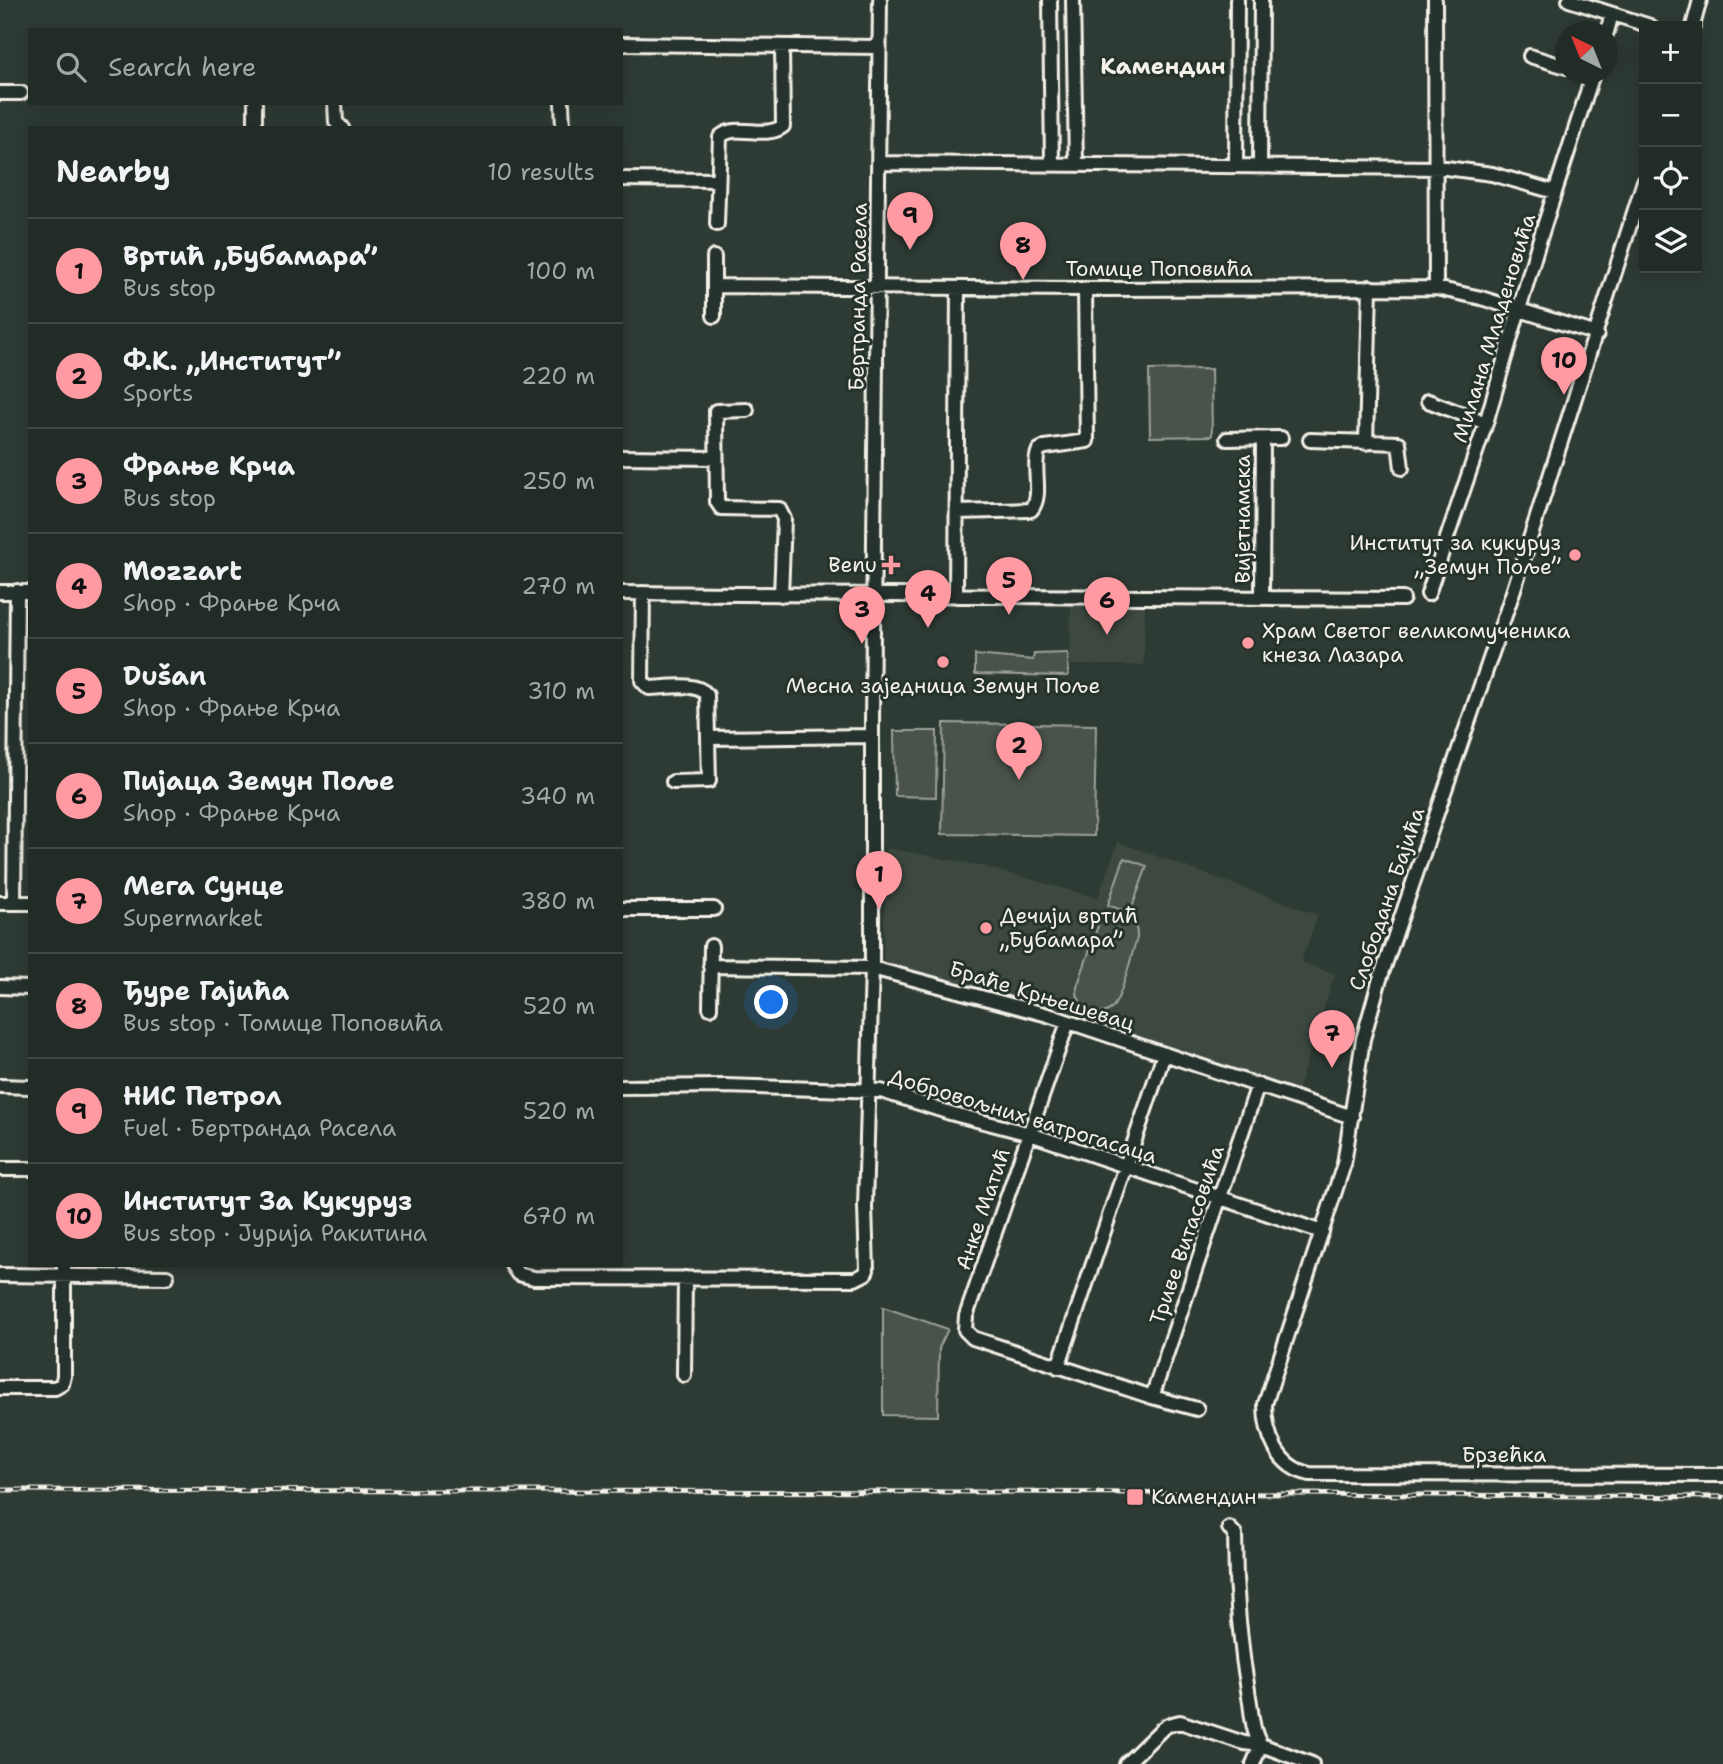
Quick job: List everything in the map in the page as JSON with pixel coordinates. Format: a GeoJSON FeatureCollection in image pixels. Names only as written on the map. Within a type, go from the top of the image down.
{"type":"FeatureCollection","features":[{"type":"Feature","properties":{"kind":"street","name":"Бертранда Расела"},"geometry":{"type":"LineString","coordinates":[[685,1278],[855,1279],[865,1274],[867,1266],[865,1207],[872,968],[880,0]]}},
{"type":"Feature","properties":{"kind":"street"},"geometry":{"type":"LineString","coordinates":[[1050,0],[1052,163]]}},
{"type":"Feature","properties":{"kind":"street"},"geometry":{"type":"LineString","coordinates":[[1073,0],[1076,164]]}},
{"type":"Feature","properties":{"kind":"street"},"geometry":{"type":"LineString","coordinates":[[1236,165],[1237,0]]}},
{"type":"Feature","properties":{"kind":"street"},"geometry":{"type":"LineString","coordinates":[[1261,0],[1261,165]]}},
{"type":"Feature","properties":{"kind":"street"},"geometry":{"type":"LineString","coordinates":[[1435,0],[1436,288]]}},
{"type":"Feature","properties":{"kind":"street"},"geometry":{"type":"LineString","coordinates":[[1569,0],[1639,23]]}},
{"type":"Feature","properties":{"kind":"street"},"geometry":{"type":"LineString","coordinates":[[1694,21],[1700,0]]}},
{"type":"Feature","properties":{"kind":"street"},"geometry":{"type":"LineString","coordinates":[[1610,21],[1612,15]]}},
{"type":"Feature","properties":{"kind":"street"},"geometry":{"type":"LineString","coordinates":[[623,44],[878,47]]}},
{"type":"Feature","properties":{"kind":"street"},"geometry":{"type":"LineString","coordinates":[[716,224],[718,140],[728,131],[775,131],[783,126],[782,46]]}},
{"type":"Feature","properties":{"kind":"street"},"geometry":{"type":"LineString","coordinates":[[1530,56],[1555,64]]}},
{"type":"Feature","properties":{"kind":"street","name":"Милана Младеновића"},"geometry":{"type":"LineString","coordinates":[[1428,594],[1486,424],[1588,84]]}},
{"type":"Feature","properties":{"kind":"street"},"geometry":{"type":"LineString","coordinates":[[0,93],[21,93]]}},
{"type":"Feature","properties":{"kind":"street"},"geometry":{"type":"LineString","coordinates":[[256,105],[256,126]]}},
{"type":"Feature","properties":{"kind":"street"},"geometry":{"type":"LineString","coordinates":[[335,105],[336,122],[340,126]]}},
{"type":"Feature","properties":{"kind":"street"},"geometry":{"type":"LineString","coordinates":[[562,105],[562,126]]}},
{"type":"Feature","properties":{"kind":"street"},"geometry":{"type":"LineString","coordinates":[[878,163],[1435,168],[1483,172],[1555,192]]}},
{"type":"Feature","properties":{"kind":"street"},"geometry":{"type":"LineString","coordinates":[[623,179],[717,180]]}},
{"type":"Feature","properties":{"kind":"street","name":"Слободана Бајића"},"geometry":{"type":"LineString","coordinates":[[1287,1465],[1273,1441],[1265,1405],[1344,1164],[1363,1039],[1378,982],[1514,589],[1639,197]]}},
{"type":"Feature","properties":{"kind":"street"},"geometry":{"type":"LineString","coordinates":[[714,257],[714,316]]}},
{"type":"Feature","properties":{"kind":"street","name":"Томице Поповића"},"geometry":{"type":"LineString","coordinates":[[714,286],[958,289],[1436,288],[1597,334]]}},
{"type":"Feature","properties":{"kind":"street"},"geometry":{"type":"LineString","coordinates":[[1366,443],[1370,287]]}},
{"type":"Feature","properties":{"kind":"street"},"geometry":{"type":"LineString","coordinates":[[956,596],[958,289]]}},
{"type":"Feature","properties":{"kind":"street"},"geometry":{"type":"LineString","coordinates":[[957,513],[1031,510],[1036,503],[1036,461],[1039,450],[1087,440],[1085,289]]}},
{"type":"Feature","properties":{"kind":"street"},"geometry":{"type":"LineString","coordinates":[[1428,401],[1486,424]]}},
{"type":"Feature","properties":{"kind":"street"},"geometry":{"type":"LineString","coordinates":[[747,410],[716,411],[717,502],[721,508],[779,509],[783,514],[781,595]]}},
{"type":"Feature","properties":{"kind":"street","name":"Вијетнамска"},"geometry":{"type":"LineString","coordinates":[[1227,439],[1282,438]]}},
{"type":"Feature","properties":{"kind":"street","name":"Вијетнамска"},"geometry":{"type":"LineString","coordinates":[[1262,598],[1263,439]]}},
{"type":"Feature","properties":{"kind":"street"},"geometry":{"type":"LineString","coordinates":[[1310,440],[1399,443],[1402,468]]}},
{"type":"Feature","properties":{"kind":"street"},"geometry":{"type":"LineString","coordinates":[[623,457],[716,458]]}},
{"type":"Feature","properties":{"kind":"street"},"geometry":{"type":"LineString","coordinates":[[0,592],[23,592],[23,679],[14,903]]}},
{"type":"Feature","properties":{"kind":"street"},"geometry":{"type":"LineString","coordinates":[[623,593],[1403,599]]}},
{"type":"Feature","properties":{"kind":"street"},"geometry":{"type":"LineString","coordinates":[[643,593],[642,681],[649,688],[695,688],[707,695],[709,781],[673,782]]}},
{"type":"Feature","properties":{"kind":"street"},"geometry":{"type":"LineString","coordinates":[[708,738],[872,736]]}},
{"type":"Feature","properties":{"kind":"street"},"geometry":{"type":"LineString","coordinates":[[0,903],[28,903]]}},
{"type":"Feature","properties":{"kind":"street"},"geometry":{"type":"LineString","coordinates":[[623,909],[714,909]]}},
{"type":"Feature","properties":{"kind":"street"},"geometry":{"type":"LineString","coordinates":[[710,1008],[711,946]]}},
{"type":"Feature","properties":{"kind":"street","name":"Браће Крњешевац"},"geometry":{"type":"LineString","coordinates":[[710,966],[872,968],[1068,1022],[1352,1117]]}},
{"type":"Feature","properties":{"kind":"street"},"geometry":{"type":"LineString","coordinates":[[0,987],[28,988]]}},
{"type":"Feature","properties":{"kind":"street","name":"Анке Матић"},"geometry":{"type":"LineString","coordinates":[[1058,1367],[973,1338],[965,1330],[966,1316],[1068,1022]]}},
{"type":"Feature","properties":{"kind":"street"},"geometry":{"type":"LineString","coordinates":[[1164,1054],[1058,1367],[1197,1409]]}},
{"type":"Feature","properties":{"kind":"street","name":"Триве Витасовића"},"geometry":{"type":"LineString","coordinates":[[1152,1397],[1258,1085]]}},
{"type":"Feature","properties":{"kind":"street"},"geometry":{"type":"LineString","coordinates":[[0,1086],[28,1087]]}},
{"type":"Feature","properties":{"kind":"street","name":"Добровољних ватрогасаца"},"geometry":{"type":"LineString","coordinates":[[623,1087],[725,1086],[881,1091],[950,1114],[1030,1134],[1322,1232]]}},
{"type":"Feature","properties":{"kind":"street"},"geometry":{"type":"LineString","coordinates":[[0,1169],[28,1169]]}},
{"type":"Feature","properties":{"kind":"street"},"geometry":{"type":"LineString","coordinates":[[513,1267],[518,1274],[526,1278],[685,1278],[684,1375]]}},
{"type":"Feature","properties":{"kind":"street"},"geometry":{"type":"LineString","coordinates":[[0,1275],[64,1270],[167,1277]]}},
{"type":"Feature","properties":{"kind":"street"},"geometry":{"type":"LineString","coordinates":[[0,1388],[55,1388],[62,1384],[64,1270]]}},
{"type":"Feature","properties":{"kind":"street","name":"Брзећка"},"geometry":{"type":"LineString","coordinates":[[1287,1465],[1296,1471],[1325,1475],[1723,1475]]}},
{"type":"Feature","properties":{"kind":"street"},"geometry":{"type":"LineString","coordinates":[[1229,1528],[1235,1534],[1238,1619],[1243,1662],[1254,1731],[1261,1745],[1253,1764]]}},
{"type":"Feature","properties":{"kind":"street"},"geometry":{"type":"LineString","coordinates":[[1126,1764],[1162,1729],[1173,1723],[1187,1724],[1252,1745],[1261,1745],[1312,1764]]}},
{"type":"Feature","properties":{"kind":"shaded area"},"geometry":{"type":"Polygon","coordinates":[[[1211,369],[1212,436],[1150,437],[1149,370],[1211,369]]]}},
{"type":"Feature","properties":{"kind":"shaded area"},"geometry":{"type":"Polygon","coordinates":[[[1071,605],[1145,606],[1144,665],[1070,665],[1071,605]]]}},
{"type":"Feature","properties":{"kind":"shaded area"},"geometry":{"type":"Polygon","coordinates":[[[1068,653],[1068,676],[975,674],[975,655],[1033,660],[1034,654],[1068,653]]]}},
{"type":"Feature","properties":{"kind":"shaded area"},"geometry":{"type":"Polygon","coordinates":[[[944,723],[1096,725],[1094,836],[942,834],[944,723]]]}},
{"type":"Feature","properties":{"kind":"shaded area"},"geometry":{"type":"Polygon","coordinates":[[[894,731],[937,731],[936,797],[895,796],[894,731]]]}},
{"type":"Feature","properties":{"kind":"shaded area"},"geometry":{"type":"Polygon","coordinates":[[[1118,842],[1318,915],[1301,962],[1335,974],[1297,1091],[1060,1008],[886,965],[883,958],[886,848],[978,865],[1098,898],[1118,842]]]}},
{"type":"Feature","properties":{"kind":"shaded area"},"geometry":{"type":"Polygon","coordinates":[[[1124,858],[1147,866],[1130,913],[1108,905],[1124,858]]]}},
{"type":"Feature","properties":{"kind":"shaded area"},"geometry":{"type":"Polygon","coordinates":[[[1114,912],[1132,920],[1137,938],[1116,1002],[1111,1009],[1098,1013],[1080,1002],[1077,987],[1100,920],[1114,912]]]}},
{"type":"Feature","properties":{"kind":"shaded area"},"geometry":{"type":"Polygon","coordinates":[[[883,1307],[948,1329],[939,1348],[938,1416],[883,1415],[883,1307]]]}},
{"type":"Feature","properties":{"kind":"railway"},"geometry":{"type":"LineString","coordinates":[[0,1490],[1723,1497]]}},
{"type":"Feature","properties":{"kind":"place","name":"НИС Петрол"},"geometry":{"type":"Point","coordinates":[910,250]}},
{"type":"Feature","properties":{"kind":"place","name":"Ђуре Гајића"},"geometry":{"type":"Point","coordinates":[1023,280]}},
{"type":"Feature","properties":{"kind":"place","name":"Институт За Кукуруз"},"geometry":{"type":"Point","coordinates":[1564,395]}},
{"type":"Feature","properties":{"kind":"place","name":"Институт за кукуруз „Земун Поље”"},"geometry":{"type":"Point","coordinates":[1575,555]}},
{"type":"Feature","properties":{"kind":"place","name":"Benu"},"geometry":{"type":"Point","coordinates":[891,565]}},
{"type":"Feature","properties":{"kind":"place","name":"Dušan"},"geometry":{"type":"Point","coordinates":[1009,615]}},
{"type":"Feature","properties":{"kind":"place","name":"Mozzart"},"geometry":{"type":"Point","coordinates":[928,628]}},
{"type":"Feature","properties":{"kind":"place","name":"Пијаца Земун Поље"},"geometry":{"type":"Point","coordinates":[1107,635]}},
{"type":"Feature","properties":{"kind":"place","name":"Храм Светог великомученика кнеза Лазара"},"geometry":{"type":"Point","coordinates":[1248,643]}},
{"type":"Feature","properties":{"kind":"place","name":"Фрање Крча"},"geometry":{"type":"Point","coordinates":[862,644]}},
{"type":"Feature","properties":{"kind":"place","name":"Месна заједница Земун Поље"},"geometry":{"type":"Point","coordinates":[943,662]}},
{"type":"Feature","properties":{"kind":"place","name":"Ф.К. „Институт”"},"geometry":{"type":"Point","coordinates":[1019,780]}},
{"type":"Feature","properties":{"kind":"place","name":"Вртић „Бубамара”"},"geometry":{"type":"Point","coordinates":[879,909]}},
{"type":"Feature","properties":{"kind":"place","name":"Дечији вртић „Бубамара”"},"geometry":{"type":"Point","coordinates":[986,928]}},
{"type":"Feature","properties":{"kind":"place","name":"Мега Сунце"},"geometry":{"type":"Point","coordinates":[1332,1068]}},
{"type":"Feature","properties":{"kind":"place","name":"Камендин"},"geometry":{"type":"Point","coordinates":[1135,1497]}},
{"type":"Feature","properties":{"kind":"district","name":"Камендин"},"geometry":{"type":"Point","coordinates":[1163,66]}}]}
